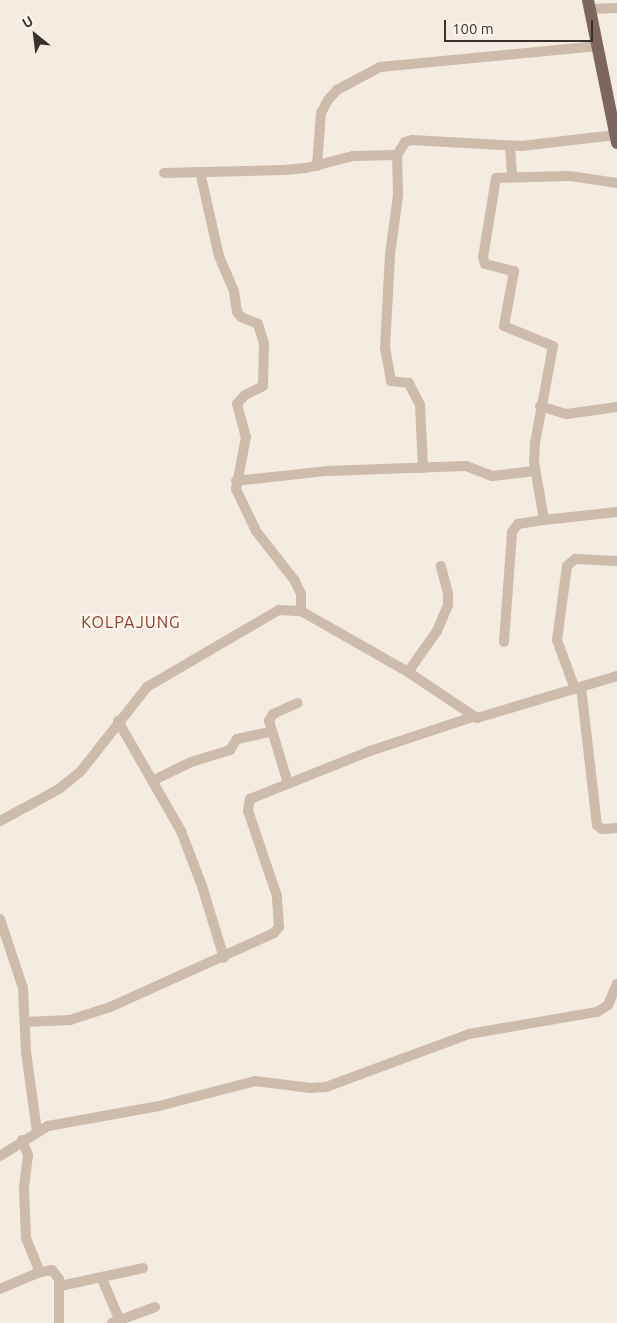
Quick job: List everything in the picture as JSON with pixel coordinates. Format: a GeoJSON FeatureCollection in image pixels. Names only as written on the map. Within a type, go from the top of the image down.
{"type":"FeatureCollection","features":[{"type":"Feature","properties":{"kind":"main road"},"geometry":{"type":"LineString","coordinates":[[589,4],[616,139]]}},
{"type":"Feature","properties":{"kind":"street"},"geometry":{"type":"LineString","coordinates":[[589,4],[617,8]]}},
{"type":"Feature","properties":{"kind":"street"},"geometry":{"type":"LineString","coordinates":[[317,166],[321,113],[328,100],[337,90],[380,67],[598,46]]}},
{"type":"Feature","properties":{"kind":"street"},"geometry":{"type":"LineString","coordinates":[[423,468],[420,405],[409,383],[392,382],[385,348],[390,255],[398,195],[397,155],[405,142],[412,140],[510,146],[616,139]]}},
{"type":"Feature","properties":{"kind":"street"},"geometry":{"type":"LineString","coordinates":[[510,146],[512,177]]}},
{"type":"Feature","properties":{"kind":"street"},"geometry":{"type":"LineString","coordinates":[[164,173],[317,166],[353,156],[397,155]]}},
{"type":"Feature","properties":{"kind":"street"},"geometry":{"type":"LineString","coordinates":[[200,172],[219,256],[234,292],[237,312],[240,316],[258,324],[264,344],[263,386],[244,395],[237,404],[246,437],[236,481],[239,501],[256,531],[295,581],[301,594],[301,611]]}},
{"type":"Feature","properties":{"kind":"street"},"geometry":{"type":"LineString","coordinates":[[544,520],[535,471],[535,443],[540,406],[553,346],[504,326],[514,271],[483,262],[494,180],[512,177],[570,176],[617,183]]}},
{"type":"Feature","properties":{"kind":"street"},"geometry":{"type":"LineString","coordinates":[[540,406],[567,414],[617,407]]}},
{"type":"Feature","properties":{"kind":"street"},"geometry":{"type":"LineString","coordinates":[[236,481],[327,471],[471,466],[496,476],[535,471]]}},
{"type":"Feature","properties":{"kind":"street"},"geometry":{"type":"LineString","coordinates":[[504,642],[512,532],[518,524],[617,512]]}},
{"type":"Feature","properties":{"kind":"street"},"geometry":{"type":"LineString","coordinates":[[617,561],[576,559],[567,566],[557,640],[578,688],[597,825],[602,829],[617,828]]}},
{"type":"Feature","properties":{"kind":"street"},"geometry":{"type":"LineString","coordinates":[[408,672],[437,631],[448,605],[448,593],[441,566]]}},
{"type":"Feature","properties":{"kind":"street"},"geometry":{"type":"LineString","coordinates":[[0,822],[70,781],[90,761],[140,693],[163,677],[269,615],[290,609],[301,611],[408,672],[473,717]]}},
{"type":"Feature","properties":{"kind":"street"},"geometry":{"type":"LineString","coordinates":[[26,1022],[51,1022],[84,1017],[224,958],[279,927],[276,896],[247,805],[257,795],[473,717],[493,716],[617,676]]}},
{"type":"Feature","properties":{"kind":"street"},"geometry":{"type":"LineString","coordinates":[[288,783],[270,732],[270,716],[298,703]]}},
{"type":"Feature","properties":{"kind":"street"},"geometry":{"type":"LineString","coordinates":[[118,721],[187,848],[224,958]]}},
{"type":"Feature","properties":{"kind":"street"},"geometry":{"type":"LineString","coordinates":[[152,781],[191,762],[230,750],[237,739],[270,732]]}},
{"type":"Feature","properties":{"kind":"street"},"geometry":{"type":"LineString","coordinates":[[0,919],[23,988],[37,1131]]}},
{"type":"Feature","properties":{"kind":"street"},"geometry":{"type":"LineString","coordinates":[[0,1156],[37,1131],[159,1106],[254,1081],[311,1088],[326,1087],[469,1034],[597,1012],[608,1005],[617,984]]}},
{"type":"Feature","properties":{"kind":"street"},"geometry":{"type":"LineString","coordinates":[[22,1140],[28,1155],[24,1190],[26,1238],[40,1272]]}},
{"type":"Feature","properties":{"kind":"street"},"geometry":{"type":"LineString","coordinates":[[60,1286],[102,1279],[142,1268]]}},
{"type":"Feature","properties":{"kind":"street"},"geometry":{"type":"LineString","coordinates":[[0,1289],[40,1272],[56,1273],[60,1286],[59,1323]]}},
{"type":"Feature","properties":{"kind":"street"},"geometry":{"type":"LineString","coordinates":[[102,1279],[116,1322],[155,1307]]}},
{"type":"Feature","properties":{"kind":"district","name":"KOLPAJUNG"},"geometry":{"type":"Point","coordinates":[131,622]}}]}
